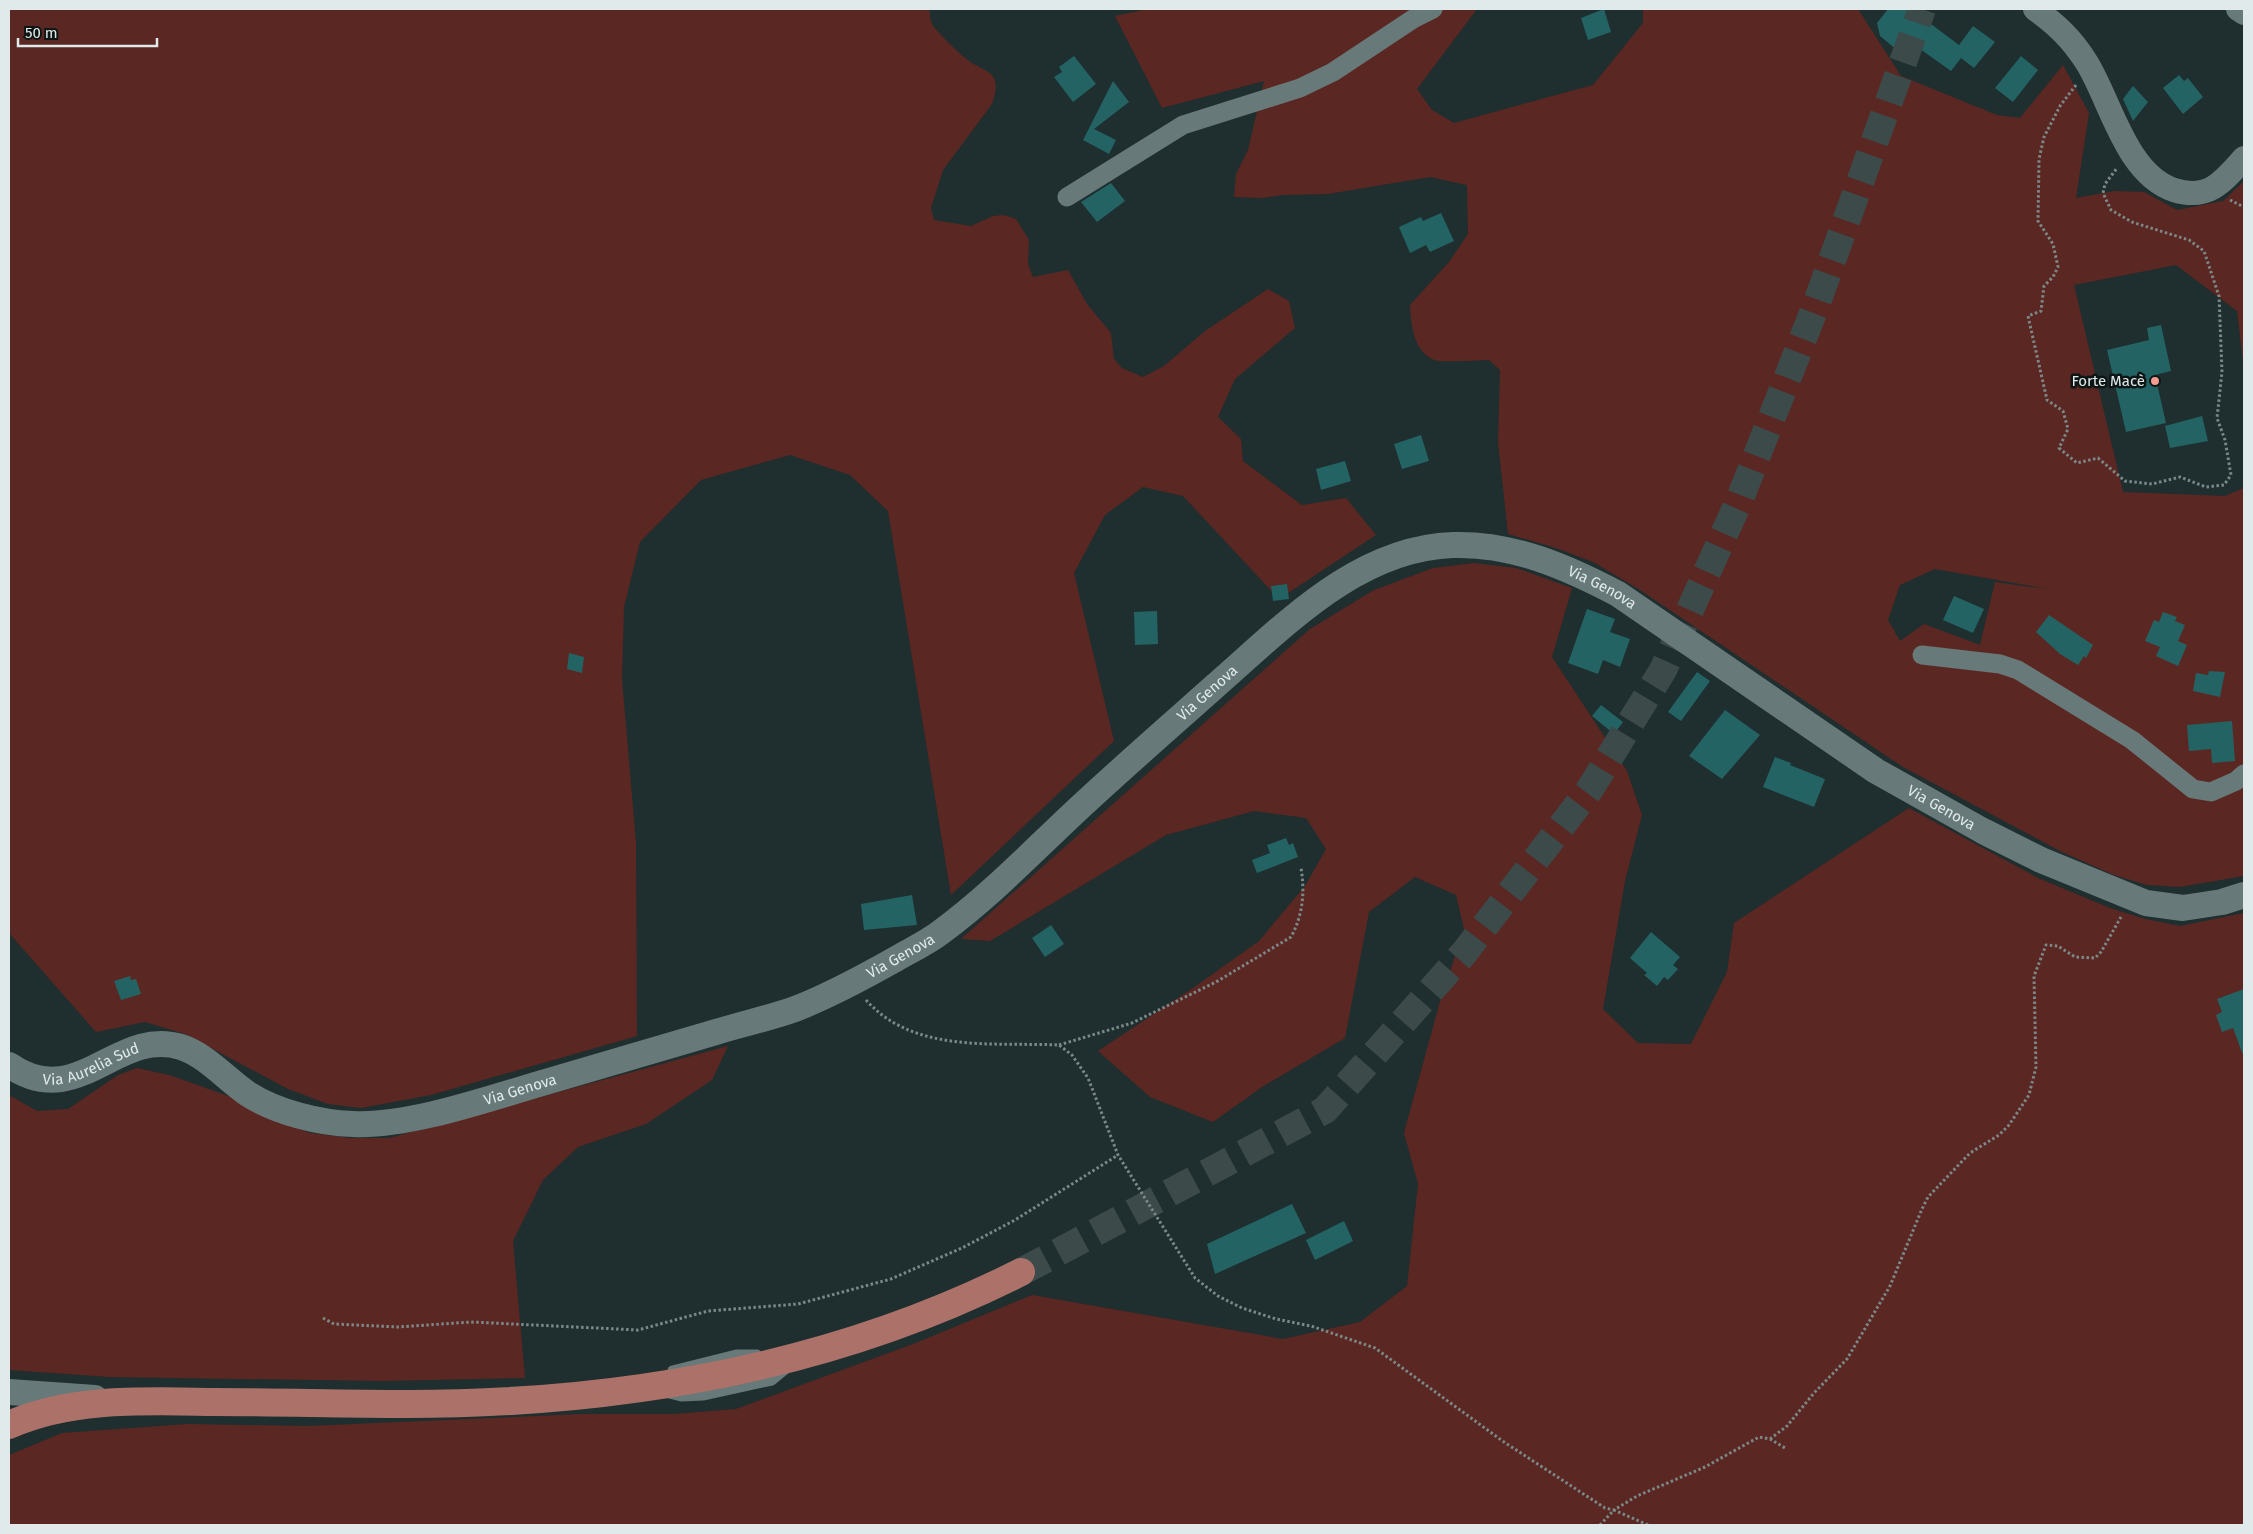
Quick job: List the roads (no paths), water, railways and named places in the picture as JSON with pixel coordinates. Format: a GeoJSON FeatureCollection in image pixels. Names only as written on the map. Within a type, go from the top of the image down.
{"type":"FeatureCollection","features":[{"type":"Feature","properties":{"kind":"highway"},"geometry":{"type":"LineString","coordinates":[[9,1426],[42,1413],[69,1408],[140,1401],[455,1403],[578,1397],[641,1389],[732,1373],[800,1356],[920,1317],[978,1294],[1021,1272]]}},
{"type":"Feature","properties":{"kind":"main road","name":"Via Genova"},"geometry":{"type":"LineString","coordinates":[[175,1045],[191,1050],[251,1096],[273,1106],[319,1119],[353,1124],[388,1122],[488,1099],[786,1012],[851,983],[938,935],[997,886],[1190,708],[1290,620],[1326,592],[1368,568],[1410,552],[1451,545],[1492,547],[1554,564],[1581,574],[1618,594],[1883,776],[2040,860],[2132,899],[2146,903],[2183,908],[2222,902],[2244,895]]}},
{"type":"Feature","properties":{"kind":"main road","name":"Via Aurelia Sud"},"geometry":{"type":"LineString","coordinates":[[9,1065],[35,1079],[55,1080],[74,1077],[139,1046],[156,1043],[175,1045]]}},
{"type":"Feature","properties":{"kind":"main road"},"geometry":{"type":"LineString","coordinates":[[9,1392],[140,1401]]}},
{"type":"Feature","properties":{"kind":"street"},"geometry":{"type":"LineString","coordinates":[[1067,197],[1183,125],[1300,88],[1333,72],[1397,28],[1433,9]]}},
{"type":"Feature","properties":{"kind":"street"},"geometry":{"type":"LineString","coordinates":[[2035,9],[2062,29],[2076,47],[2092,72],[2133,154],[2147,172],[2163,185],[2184,193],[2205,192],[2227,177],[2244,158]]}},
{"type":"Feature","properties":{"kind":"street"},"geometry":{"type":"LineString","coordinates":[[2238,9],[2244,13]]}},
{"type":"Feature","properties":{"kind":"street"},"geometry":{"type":"LineString","coordinates":[[1922,655],[2000,664],[2018,670],[2132,740],[2193,789],[2211,792],[2244,774]]}},
{"type":"Feature","properties":{"kind":"tunnel"},"geometry":{"type":"LineString","coordinates":[[1021,1272],[1325,1110],[1464,953],[1590,789],[1663,670],[1739,501],[1815,308],[1922,9]]}},
{"type":"Feature","properties":{"kind":"place","name":"Forte Macè"},"geometry":{"type":"Point","coordinates":[2155,381]}}]}
